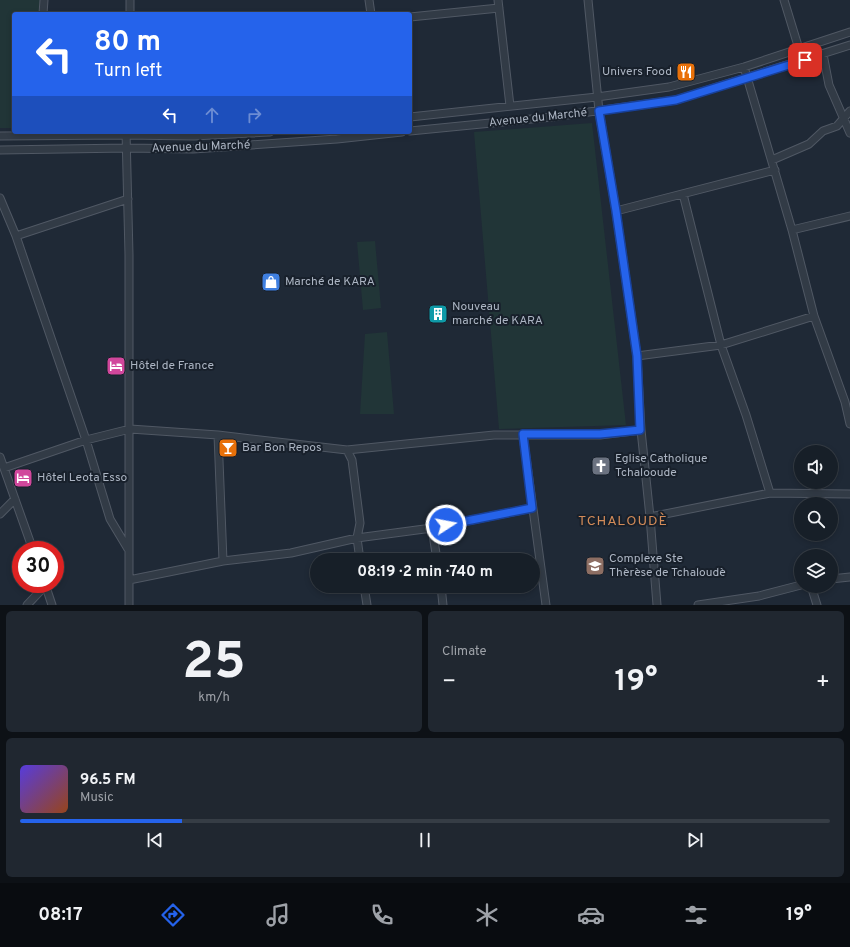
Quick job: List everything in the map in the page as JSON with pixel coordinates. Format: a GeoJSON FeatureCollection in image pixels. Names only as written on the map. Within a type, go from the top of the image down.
{"type":"FeatureCollection","features":[{"type":"Feature","properties":{"kind":"street"},"geometry":{"type":"LineString","coordinates":[[44,0],[44,12]]}},
{"type":"Feature","properties":{"kind":"street"},"geometry":{"type":"LineString","coordinates":[[130,0],[130,12]]}},
{"type":"Feature","properties":{"kind":"street"},"geometry":{"type":"LineString","coordinates":[[369,0],[371,12]]}},
{"type":"Feature","properties":{"kind":"street"},"geometry":{"type":"LineString","coordinates":[[498,0],[510,106]]}},
{"type":"Feature","properties":{"kind":"street"},"geometry":{"type":"LineString","coordinates":[[588,0],[597,97],[616,211],[637,356],[640,430],[650,517],[657,605]]}},
{"type":"Feature","properties":{"kind":"street"},"geometry":{"type":"LineString","coordinates":[[784,0],[799,49]]}},
{"type":"Feature","properties":{"kind":"street"},"geometry":{"type":"LineString","coordinates":[[412,17],[499,8]]}},
{"type":"Feature","properties":{"kind":"street","name":"Avenue du Marché"},"geometry":{"type":"LineString","coordinates":[[412,117],[597,97],[669,87],[744,67],[850,32]]}},
{"type":"Feature","properties":{"kind":"street","name":"Avenue du Marché"},"geometry":{"type":"LineString","coordinates":[[412,131],[599,111],[676,100],[747,79],[850,45]]}},
{"type":"Feature","properties":{"kind":"street"},"geometry":{"type":"LineString","coordinates":[[823,54],[829,84],[850,133]]}},
{"type":"Feature","properties":{"kind":"street"},"geometry":{"type":"LineString","coordinates":[[744,67],[792,230],[814,316],[848,402],[850,424]]}},
{"type":"Feature","properties":{"kind":"street"},"geometry":{"type":"LineString","coordinates":[[772,160],[809,144],[822,131],[837,126],[850,111]]}},
{"type":"Feature","properties":{"kind":"street","name":"Avenue du Marché"},"geometry":{"type":"LineString","coordinates":[[0,136],[31,134]]}},
{"type":"Feature","properties":{"kind":"street"},"geometry":{"type":"LineString","coordinates":[[126,134],[130,430],[128,549],[129,605]]}},
{"type":"Feature","properties":{"kind":"street","name":"Avenue du Marché"},"geometry":{"type":"LineString","coordinates":[[149,134],[194,136],[232,134]]}},
{"type":"Feature","properties":{"kind":"street","name":"Avenue du Marché"},"geometry":{"type":"LineString","coordinates":[[0,150],[127,148],[193,149],[370,134]]}},
{"type":"Feature","properties":{"kind":"street"},"geometry":{"type":"LineString","coordinates":[[193,149],[194,136]]}},
{"type":"Feature","properties":{"kind":"street"},"geometry":{"type":"LineString","coordinates":[[616,211],[775,170]]}},
{"type":"Feature","properties":{"kind":"street"},"geometry":{"type":"LineString","coordinates":[[683,194],[721,345],[746,415],[770,493]]}},
{"type":"Feature","properties":{"kind":"street"},"geometry":{"type":"LineString","coordinates":[[0,198],[16,236],[86,440],[110,519],[128,549]]}},
{"type":"Feature","properties":{"kind":"street"},"geometry":{"type":"LineString","coordinates":[[16,236],[128,199]]}},
{"type":"Feature","properties":{"kind":"street"},"geometry":{"type":"LineString","coordinates":[[792,230],[850,216]]}},
{"type":"Feature","properties":{"kind":"street"},"geometry":{"type":"LineString","coordinates":[[637,356],[721,345],[814,316]]}},
{"type":"Feature","properties":{"kind":"street"},"geometry":{"type":"LineString","coordinates":[[4,468],[86,440],[130,430],[218,434],[347,450],[494,435],[600,434],[640,430]]}},
{"type":"Feature","properties":{"kind":"street"},"geometry":{"type":"LineString","coordinates":[[218,434],[223,561]]}},
{"type":"Feature","properties":{"kind":"street"},"geometry":{"type":"LineString","coordinates":[[523,434],[546,605]]}},
{"type":"Feature","properties":{"kind":"street"},"geometry":{"type":"LineString","coordinates":[[347,450],[352,460],[360,523],[356,538],[359,553]]}},
{"type":"Feature","properties":{"kind":"street"},"geometry":{"type":"LineString","coordinates":[[0,457],[30,541]]}},
{"type":"Feature","properties":{"kind":"street"},"geometry":{"type":"LineString","coordinates":[[650,517],[770,493],[850,494]]}},
{"type":"Feature","properties":{"kind":"street"},"geometry":{"type":"LineString","coordinates":[[0,514],[15,499]]}},
{"type":"Feature","properties":{"kind":"street"},"geometry":{"type":"LineString","coordinates":[[129,580],[223,561],[291,553],[356,538],[432,528],[532,508]]}},
{"type":"Feature","properties":{"kind":"street"},"geometry":{"type":"LineString","coordinates":[[432,528],[436,553]]}},
{"type":"Feature","properties":{"kind":"street"},"geometry":{"type":"LineString","coordinates":[[838,578],[850,577]]}},
{"type":"Feature","properties":{"kind":"street"},"geometry":{"type":"LineString","coordinates":[[698,605],[758,596],[794,587]]}},
{"type":"Feature","properties":{"kind":"street"},"geometry":{"type":"LineString","coordinates":[[26,605],[37,593]]}},
{"type":"Feature","properties":{"kind":"street"},"geometry":{"type":"LineString","coordinates":[[48,593],[52,605]]}},
{"type":"Feature","properties":{"kind":"street"},"geometry":{"type":"LineString","coordinates":[[365,593],[367,605]]}},
{"type":"Feature","properties":{"kind":"street"},"geometry":{"type":"LineString","coordinates":[[441,593],[443,605]]}},
{"type":"Feature","properties":{"kind":"street"},"geometry":{"type":"LineString","coordinates":[[813,593],[817,605]]}},
{"type":"Feature","properties":{"kind":"green space"},"geometry":{"type":"Polygon","coordinates":[[[0,0],[41,0],[41,12],[12,12],[12,128],[0,128],[0,0]]]}},
{"type":"Feature","properties":{"kind":"green space"},"geometry":{"type":"Polygon","coordinates":[[[592,123],[626,425],[499,429],[474,132],[592,123]]]}},
{"type":"Feature","properties":{"kind":"green space"},"geometry":{"type":"Polygon","coordinates":[[[375,241],[381,308],[363,310],[357,242],[375,241]]]}},
{"type":"Feature","properties":{"kind":"green space"},"geometry":{"type":"Polygon","coordinates":[[[387,332],[394,414],[360,414],[365,334],[387,332]]]}},
{"type":"Feature","properties":{"kind":"place","name":"Univers Food"},"geometry":{"type":"Point","coordinates":[686,72]}},
{"type":"Feature","properties":{"kind":"place","name":"Marché de KARA"},"geometry":{"type":"Point","coordinates":[271,282]}},
{"type":"Feature","properties":{"kind":"place","name":"Nouveau marché de KARA"},"geometry":{"type":"Point","coordinates":[438,314]}},
{"type":"Feature","properties":{"kind":"place","name":"Hôtel de France"},"geometry":{"type":"Point","coordinates":[116,366]}},
{"type":"Feature","properties":{"kind":"place","name":"Bar Bon Repos"},"geometry":{"type":"Point","coordinates":[228,448]}},
{"type":"Feature","properties":{"kind":"place","name":"Eglise Catholique Tchalooude"},"geometry":{"type":"Point","coordinates":[601,466]}},
{"type":"Feature","properties":{"kind":"place","name":"Hôtel Leota Esso"},"geometry":{"type":"Point","coordinates":[23,478]}},
{"type":"Feature","properties":{"kind":"place","name":"Complexe Ste Thèrèse de Tchaloudè"},"geometry":{"type":"Point","coordinates":[595,566]}},
{"type":"Feature","properties":{"kind":"district","name":"TCHALOUDÈ"},"geometry":{"type":"Point","coordinates":[623,521]}},
{"type":"Feature","properties":{"kind":"route"},"geometry":{"type":"LineString","coordinates":[[446,525],[532,508],[523,434],[600,434],[640,430],[637,356],[616,211],[599,111],[676,100],[805,60]]}}]}
